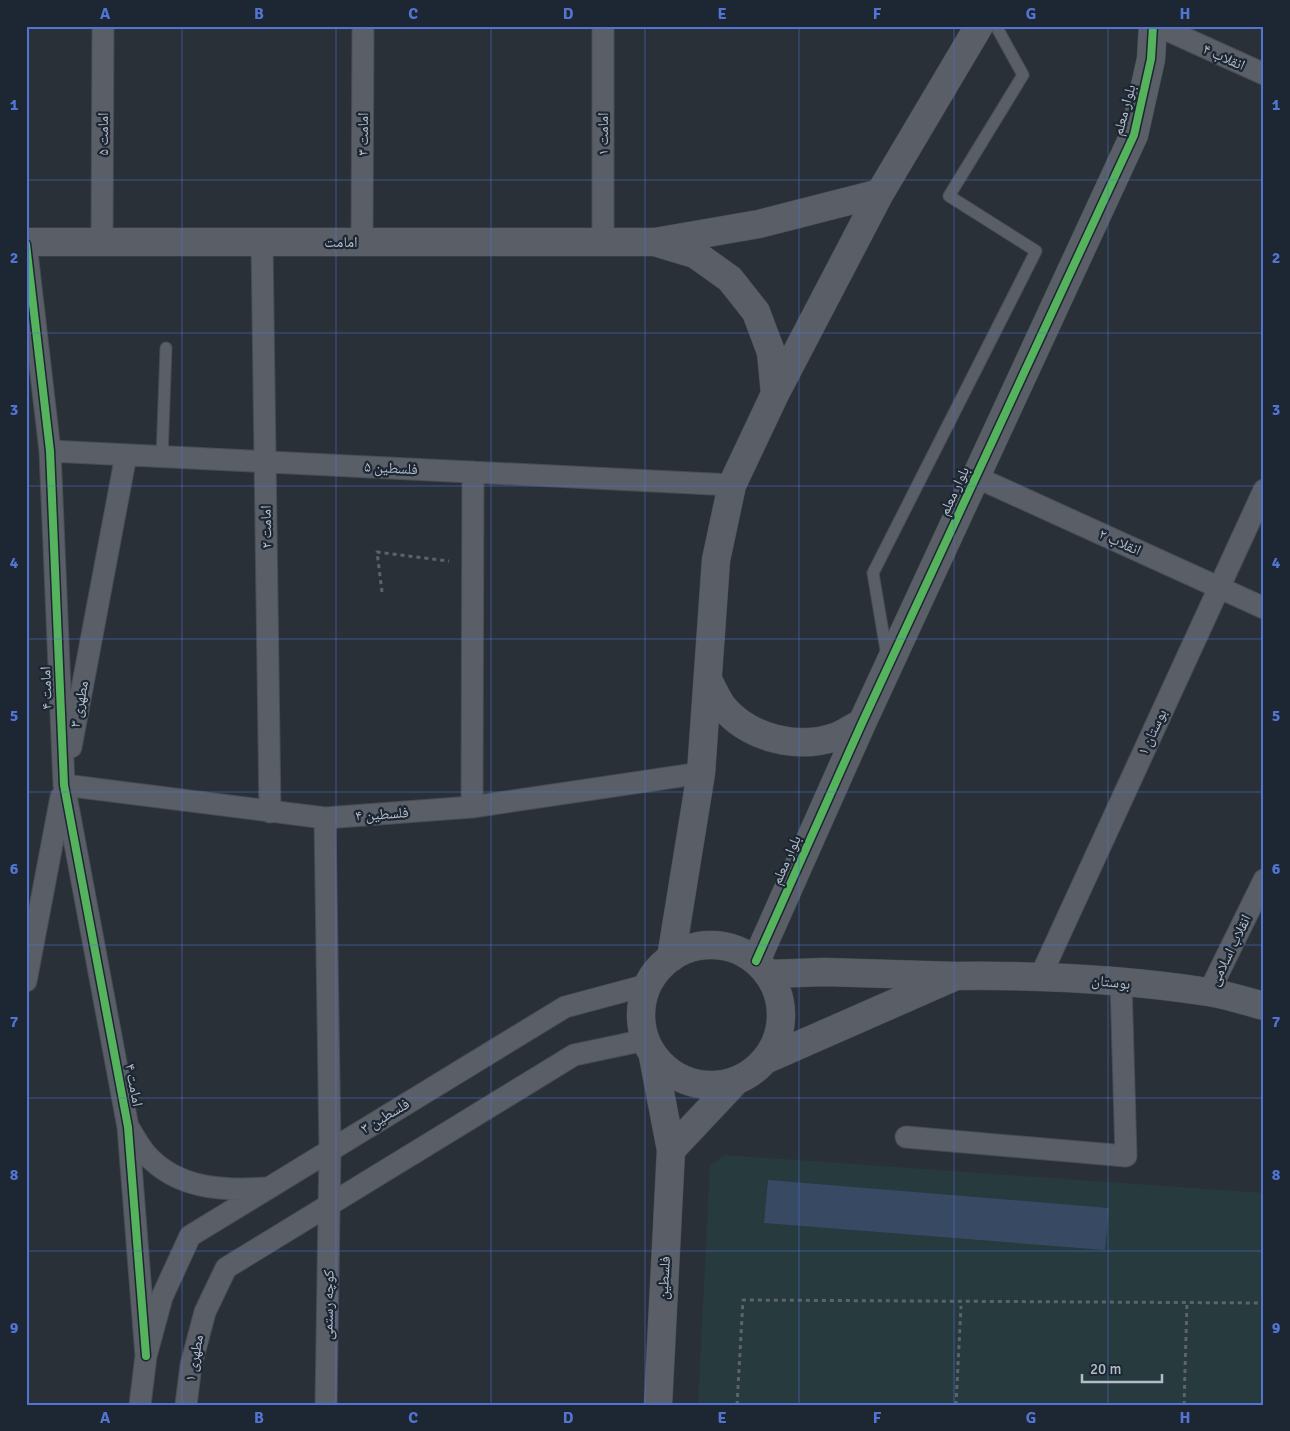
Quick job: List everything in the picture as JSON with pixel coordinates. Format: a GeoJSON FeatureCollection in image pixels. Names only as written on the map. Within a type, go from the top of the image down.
{"type":"FeatureCollection","features":[{"type":"Feature","properties":{"kind":"street","name":"امامت ۵"},"geometry":{"type":"LineString","coordinates":[[102,242],[103,26]]}},
{"type":"Feature","properties":{"kind":"street","name":"امامت ۳"},"geometry":{"type":"LineString","coordinates":[[362,242],[363,26]]}},
{"type":"Feature","properties":{"kind":"street","name":"امامت ۱"},"geometry":{"type":"LineString","coordinates":[[603,26],[603,242]]}},
{"type":"Feature","properties":{"kind":"street"},"geometry":{"type":"LineString","coordinates":[[671,958],[701,773],[716,560],[732,485],[775,394],[880,193],[979,26]]}},
{"type":"Feature","properties":{"kind":"street","name":"بلوار معلم"},"geometry":{"type":"LineString","coordinates":[[762,968],[862,723],[1134,135],[1151,59],[1154,26]]}},
{"type":"Feature","properties":{"kind":"street","name":"انقلاب ۴"},"geometry":{"type":"LineString","coordinates":[[1158,26],[1264,74]]}},
{"type":"Feature","properties":{"kind":"street"},"geometry":{"type":"LineString","coordinates":[[655,242],[759,224],[880,193]]}},
{"type":"Feature","properties":{"kind":"street","name":"امامت"},"geometry":{"type":"LineString","coordinates":[[26,242],[655,242]]}},
{"type":"Feature","properties":{"kind":"street","name":"امامت ۴"},"geometry":{"type":"LineString","coordinates":[[26,242],[50,451],[64,785],[128,1127],[146,1356]]}},
{"type":"Feature","properties":{"kind":"street","name":"امامت ۲"},"geometry":{"type":"LineString","coordinates":[[262,242],[270,812]]}},
{"type":"Feature","properties":{"kind":"street"},"geometry":{"type":"LineString","coordinates":[[655,242],[696,254],[730,279],[756,312],[771,352],[775,394]]}},
{"type":"Feature","properties":{"kind":"street","name":"فلسطین ۵"},"geometry":{"type":"LineString","coordinates":[[50,451],[732,485]]}},
{"type":"Feature","properties":{"kind":"street","name":"مطهری ۳"},"geometry":{"type":"LineString","coordinates":[[26,982],[34,898],[64,785],[126,455]]}},
{"type":"Feature","properties":{"kind":"street"},"geometry":{"type":"LineString","coordinates":[[472,472],[472,807]]}},
{"type":"Feature","properties":{"kind":"street","name":"انقلاب ۲"},"geometry":{"type":"LineString","coordinates":[[976,477],[1264,608]]}},
{"type":"Feature","properties":{"kind":"street","name":"بوستان ۱"},"geometry":{"type":"LineString","coordinates":[[1041,975],[1264,490]]}},
{"type":"Feature","properties":{"kind":"street"},"geometry":{"type":"LineString","coordinates":[[708,680],[723,707],[747,727],[774,739],[805,743],[812,742],[835,737],[862,723]]}},
{"type":"Feature","properties":{"kind":"street","name":"فلسطین ۴"},"geometry":{"type":"LineString","coordinates":[[64,785],[325,818],[472,807],[701,773]]}},
{"type":"Feature","properties":{"kind":"street","name":"کوچه رستمی"},"geometry":{"type":"LineString","coordinates":[[325,818],[330,1149],[326,1405]]}},
{"type":"Feature","properties":{"kind":"street","name":"انقلاب اسلامی"},"geometry":{"type":"LineString","coordinates":[[1209,992],[1264,880]]}},
{"type":"Feature","properties":{"kind":"street"},"geometry":{"type":"LineString","coordinates":[[649,1048],[666,1070],[681,1079],[698,1085],[717,1086],[735,1082],[751,1073],[765,1060],[775,1045],[780,1027],[781,1009],[777,991],[762,968],[741,951],[723,945],[705,945],[687,949],[671,958],[657,970],[647,985],[641,1012],[671,1150]]}},
{"type":"Feature","properties":{"kind":"street","name":"بوستان"},"geometry":{"type":"LineString","coordinates":[[762,968],[956,976],[1041,975],[1209,992],[1264,1006]]}},
{"type":"Feature","properties":{"kind":"street"},"geometry":{"type":"LineString","coordinates":[[765,1060],[956,976]]}},
{"type":"Feature","properties":{"kind":"street"},"geometry":{"type":"LineString","coordinates":[[906,1137],[1126,1156],[1121,983]]}},
{"type":"Feature","properties":{"kind":"street","name":"فلسطین ۳"},"geometry":{"type":"LineString","coordinates":[[146,1356],[162,1297],[190,1236],[565,1007],[647,985]]}},
{"type":"Feature","properties":{"kind":"street"},"geometry":{"type":"LineString","coordinates":[[330,1205],[574,1055],[649,1048]]}},
{"type":"Feature","properties":{"kind":"street"},"geometry":{"type":"LineString","coordinates":[[671,1150],[735,1082]]}},
{"type":"Feature","properties":{"kind":"street"},"geometry":{"type":"LineString","coordinates":[[128,1127],[146,1154],[170,1174],[200,1187],[232,1190],[269,1188]]}},
{"type":"Feature","properties":{"kind":"street","name":"فلسطین"},"geometry":{"type":"LineString","coordinates":[[658,1405],[671,1150]]}},
{"type":"Feature","properties":{"kind":"street","name":"مطهری ۱"},"geometry":{"type":"LineString","coordinates":[[186,1405],[191,1365],[204,1312],[226,1268],[330,1205]]}},
{"type":"Feature","properties":{"kind":"street"},"geometry":{"type":"LineString","coordinates":[[140,1405],[146,1356]]}},
{"type":"Feature","properties":{"kind":"lane"},"geometry":{"type":"LineString","coordinates":[[889,665],[873,572],[1036,251],[949,196],[1023,75],[996,26]]}},
{"type":"Feature","properties":{"kind":"lane"},"geometry":{"type":"LineString","coordinates":[[162,457],[166,348]]}},
{"type":"Feature","properties":{"kind":"path"},"geometry":{"type":"LineString","coordinates":[[382,592],[377,552],[472,563]]}},
{"type":"Feature","properties":{"kind":"path"},"geometry":{"type":"LineString","coordinates":[[737,1405],[742,1300],[1264,1303]]}},
{"type":"Feature","properties":{"kind":"path"},"geometry":{"type":"LineString","coordinates":[[1184,1405],[1187,1302]]}},
{"type":"Feature","properties":{"kind":"path"},"geometry":{"type":"LineString","coordinates":[[956,1405],[961,1306]]}},
{"type":"Feature","properties":{"kind":"green space"},"geometry":{"type":"Polygon","coordinates":[[[725,1155],[1264,1193],[1264,1405],[698,1405],[710,1165],[725,1155]]]}},
{"type":"Feature","properties":{"kind":"water"},"geometry":{"type":"Polygon","coordinates":[[[768,1180],[1109,1208],[1105,1250],[764,1223],[768,1180]]]}},
{"type":"Feature","properties":{"kind":"cycle path"},"geometry":{"type":"LineString","coordinates":[[756,961],[862,723],[1134,135],[1151,59],[1153,26]]}},
{"type":"Feature","properties":{"kind":"cycle path"},"geometry":{"type":"LineString","coordinates":[[26,244],[50,451],[64,785],[128,1127],[146,1356]]}}]}
